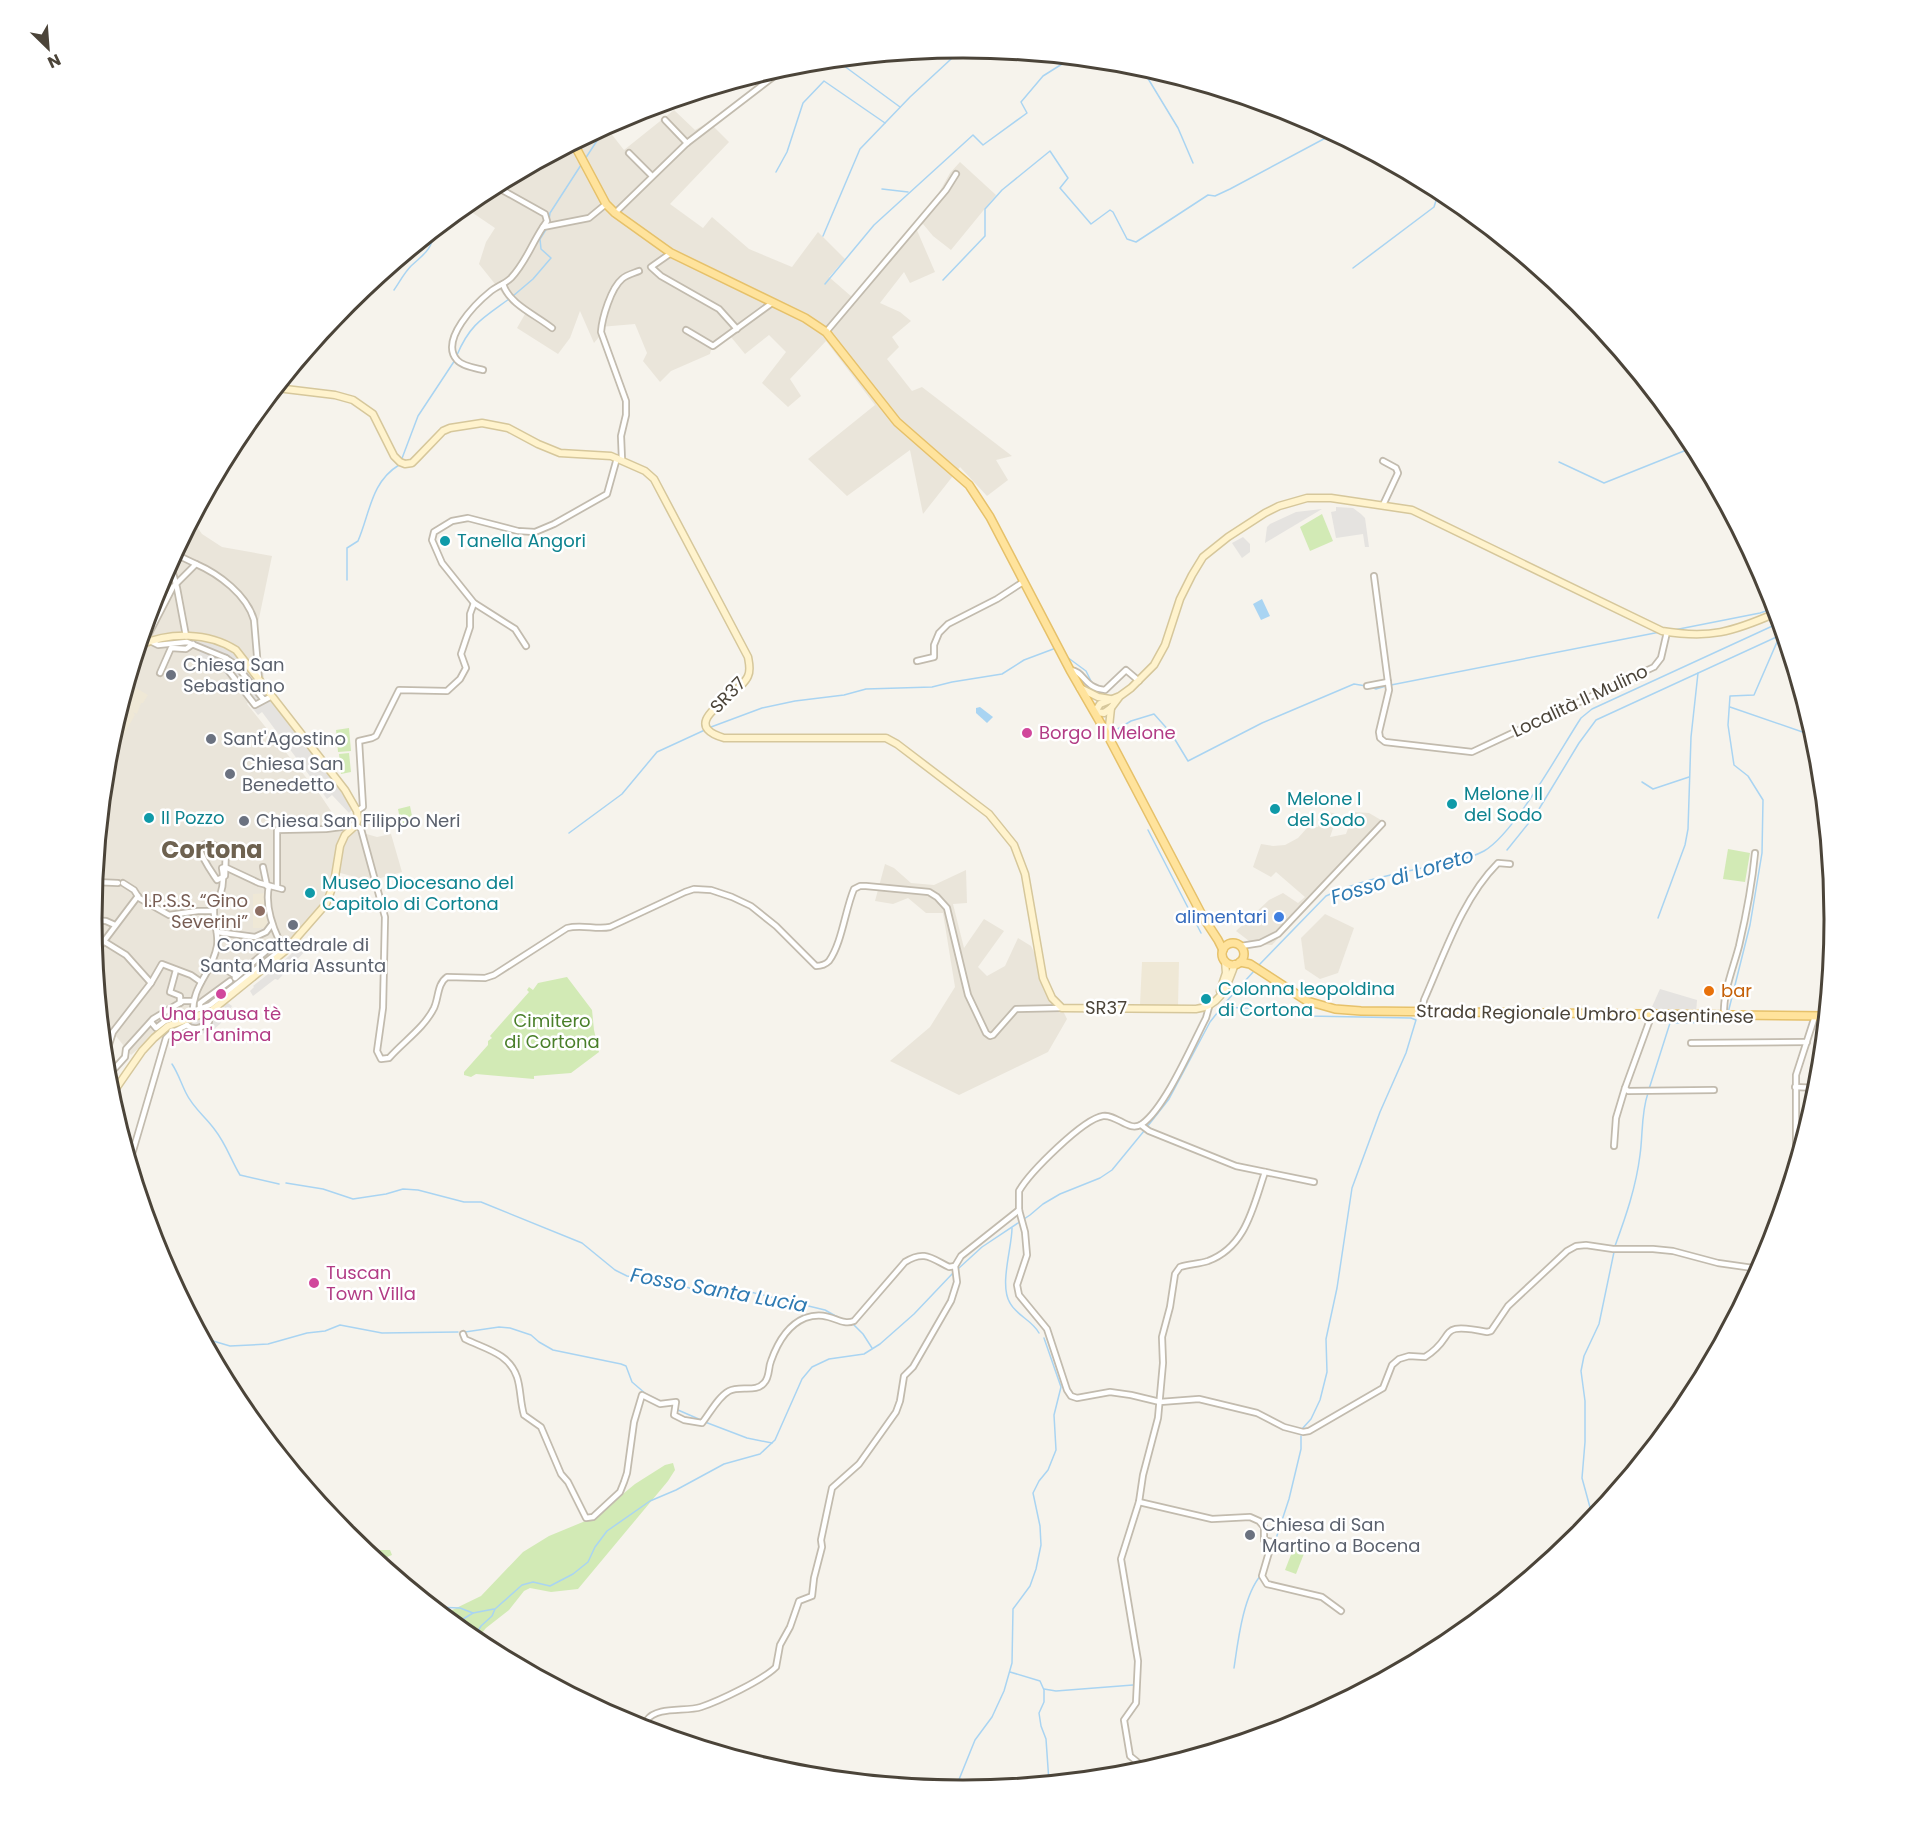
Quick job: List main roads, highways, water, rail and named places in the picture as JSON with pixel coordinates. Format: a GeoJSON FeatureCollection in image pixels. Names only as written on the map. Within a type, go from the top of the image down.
{"type":"FeatureCollection","features":[{"type":"Feature","properties":{"kind":"main road"},"geometry":{"type":"LineString","coordinates":[[577,150],[606,204],[615,213],[670,253],[805,318],[826,333],[897,422],[969,485],[990,517],[1070,670],[1223,950],[1226,973],[1212,1005]]}},
{"type":"Feature","properties":{"kind":"main road","name":"SR37"},"geometry":{"type":"LineString","coordinates":[[285,389],[335,395],[353,400],[373,414],[394,456],[401,463],[412,463],[442,431],[482,423],[508,428],[560,453],[620,459],[645,471],[654,479],[748,657],[750,670],[748,678],[705,720],[705,727],[712,735],[724,738],[886,738],[989,814],[1014,845],[1025,874],[1043,978],[1052,998],[1062,1008],[1196,1009],[1212,1005]]}},
{"type":"Feature","properties":{"kind":"main road"},"geometry":{"type":"LineString","coordinates":[[1095,712],[1104,713],[1111,708],[1120,696],[1139,681],[1161,656],[1180,599],[1203,557],[1215,546],[1265,513],[1293,501],[1320,497],[1412,510],[1622,613],[1667,632],[1708,635],[1733,631],[1768,616]]}},
{"type":"Feature","properties":{"kind":"main road"},"geometry":{"type":"LineString","coordinates":[[119,1086],[142,1051],[154,1038],[168,1026],[186,1023],[193,1014],[208,1012],[285,951],[326,904],[334,883],[340,846],[345,835],[356,825],[357,811],[345,790],[236,650],[217,640],[186,636],[148,642]]}},
{"type":"Feature","properties":{"kind":"main road"},"geometry":{"type":"LineString","coordinates":[[1080,687],[1098,697],[1110,699]]}},
{"type":"Feature","properties":{"kind":"main road"},"geometry":{"type":"LineString","coordinates":[[1095,712],[1100,704],[1120,696]]}},
{"type":"Feature","properties":{"kind":"main road"},"geometry":{"type":"LineString","coordinates":[[1108,736],[1111,708]]}},
{"type":"Feature","properties":{"kind":"main road"},"geometry":{"type":"LineString","coordinates":[[1216,937],[1242,950],[1252,965]]}},
{"type":"Feature","properties":{"kind":"main road"},"geometry":{"type":"LineString","coordinates":[[1223,950],[1226,945],[1232,943]]}},
{"type":"Feature","properties":{"kind":"main road"},"geometry":{"type":"LineString","coordinates":[[1212,1005],[1224,991],[1242,950]]}},
{"type":"Feature","properties":{"kind":"main road"},"geometry":{"type":"LineString","coordinates":[[1225,961],[1252,965]]}},
{"type":"Feature","properties":{"kind":"main road","name":"Strada Regionale Umbro Casentinese"},"geometry":{"type":"LineString","coordinates":[[1252,965],[1307,1001],[1319,1006],[1361,1011],[1818,1016]]}},
{"type":"Feature","properties":{"kind":"water"},"geometry":{"type":"Polygon","coordinates":[[[1262,599],[1270,616],[1261,620],[1253,604],[1262,599]]]}},
{"type":"Feature","properties":{"kind":"water"},"geometry":{"type":"Polygon","coordinates":[[[980,707],[993,717],[987,723],[976,713],[976,708],[980,707]]]}},
{"type":"Feature","properties":{"kind":"waterway"},"geometry":{"type":"LineString","coordinates":[[823,236],[860,149],[910,97],[952,58]]}},
{"type":"Feature","properties":{"kind":"waterway"},"geometry":{"type":"LineString","coordinates":[[825,284],[874,225],[973,135],[983,145],[1027,113],[1021,102],[1043,76],[1061,65]]}},
{"type":"Feature","properties":{"kind":"waterway"},"geometry":{"type":"LineString","coordinates":[[845,67],[900,107]]}},
{"type":"Feature","properties":{"kind":"waterway"},"geometry":{"type":"LineString","coordinates":[[1148,79],[1178,128],[1193,163]]}},
{"type":"Feature","properties":{"kind":"waterway"},"geometry":{"type":"LineString","coordinates":[[776,172],[787,152],[803,103],[824,81],[885,123]]}},
{"type":"Feature","properties":{"kind":"waterway"},"geometry":{"type":"LineString","coordinates":[[943,280],[985,236],[985,209],[1002,190],[1050,151],[1068,178],[1060,188],[1091,224],[1110,210],[1127,239],[1136,242],[1208,195],[1215,196],[1230,189],[1325,138]]}},
{"type":"Feature","properties":{"kind":"waterway"},"geometry":{"type":"LineString","coordinates":[[585,159],[597,140]]}},
{"type":"Feature","properties":{"kind":"waterway"},"geometry":{"type":"LineString","coordinates":[[549,220],[550,213],[581,165]]}},
{"type":"Feature","properties":{"kind":"waterway"},"geometry":{"type":"LineString","coordinates":[[882,189],[908,192]]}},
{"type":"Feature","properties":{"kind":"waterway"},"geometry":{"type":"LineString","coordinates":[[1353,268],[1434,207],[1436,201]]}},
{"type":"Feature","properties":{"kind":"waterway"},"geometry":{"type":"LineString","coordinates":[[513,296],[533,279],[551,258],[541,249],[540,239],[547,228]]}},
{"type":"Feature","properties":{"kind":"waterway"},"geometry":{"type":"LineString","coordinates":[[394,290],[408,269],[427,251],[431,242]]}},
{"type":"Feature","properties":{"kind":"waterway"},"geometry":{"type":"LineString","coordinates":[[457,355],[472,329],[509,299]]}},
{"type":"Feature","properties":{"kind":"waterway"},"geometry":{"type":"LineString","coordinates":[[401,461],[418,416],[455,360]]}},
{"type":"Feature","properties":{"kind":"waterway"},"geometry":{"type":"LineString","coordinates":[[1559,462],[1604,483],[1685,451]]}},
{"type":"Feature","properties":{"kind":"waterway"},"geometry":{"type":"LineString","coordinates":[[347,580],[347,548],[358,541],[372,499],[382,480],[399,465]]}},
{"type":"Feature","properties":{"kind":"waterway"},"geometry":{"type":"LineString","coordinates":[[1674,630],[1766,611]]}},
{"type":"Feature","properties":{"kind":"waterway","name":"Fosso di Loreto"},"geometry":{"type":"LineString","coordinates":[[1259,965],[1326,896],[1366,881],[1461,860],[1484,851],[1496,841],[1523,809],[1581,718],[1592,709],[1772,626]]}},
{"type":"Feature","properties":{"kind":"waterway"},"geometry":{"type":"LineString","coordinates":[[1391,685],[1660,632]]}},
{"type":"Feature","properties":{"kind":"waterway"},"geometry":{"type":"LineString","coordinates":[[1507,850],[1536,814],[1579,743],[1596,720],[1776,637]]}},
{"type":"Feature","properties":{"kind":"waterway"},"geometry":{"type":"LineString","coordinates":[[1728,1013],[1750,925],[1762,853],[1763,800],[1748,776],[1734,765],[1728,725],[1730,696],[1754,695],[1777,641]]}},
{"type":"Feature","properties":{"kind":"waterway"},"geometry":{"type":"LineString","coordinates":[[711,727],[762,708],[795,701],[844,695],[866,689],[932,687],[1002,674],[1024,660],[1056,648]]}},
{"type":"Feature","properties":{"kind":"waterway"},"geometry":{"type":"LineString","coordinates":[[1067,657],[1086,671],[1092,683]]}},
{"type":"Feature","properties":{"kind":"waterway"},"geometry":{"type":"LineString","coordinates":[[1658,918],[1685,845],[1688,829],[1691,737],[1698,673]]}},
{"type":"Feature","properties":{"kind":"waterway"},"geometry":{"type":"LineString","coordinates":[[1112,722],[1116,730],[1131,721],[1154,714],[1171,733],[1188,761],[1262,723],[1354,684],[1366,686]]}},
{"type":"Feature","properties":{"kind":"waterway"},"geometry":{"type":"LineString","coordinates":[[1371,687],[1376,689],[1386,686]]}},
{"type":"Feature","properties":{"kind":"waterway"},"geometry":{"type":"LineString","coordinates":[[1730,707],[1803,732]]}},
{"type":"Feature","properties":{"kind":"waterway"},"geometry":{"type":"LineString","coordinates":[[569,833],[622,794],[657,752],[707,729]]}},
{"type":"Feature","properties":{"kind":"waterway"},"geometry":{"type":"LineString","coordinates":[[1642,782],[1653,789],[1689,777]]}},
{"type":"Feature","properties":{"kind":"waterway"},"geometry":{"type":"LineString","coordinates":[[1148,830],[1201,933]]}},
{"type":"Feature","properties":{"kind":"waterway","name":"Fosso di Loreto"},"geometry":{"type":"LineString","coordinates":[[1147,1127],[1169,1099],[1210,1022],[1254,971]]}},
{"type":"Feature","properties":{"kind":"waterway"},"geometry":{"type":"LineString","coordinates":[[1222,1007],[1290,1010],[1309,1016],[1411,1018],[1416,1020],[1406,1053],[1380,1112],[1352,1188],[1337,1288],[1326,1339],[1327,1372],[1320,1400],[1311,1419],[1302,1429]]}},
{"type":"Feature","properties":{"kind":"waterway"},"geometry":{"type":"LineString","coordinates":[[1649,1089],[1670,1023],[1723,1022],[1727,1018]]}},
{"type":"Feature","properties":{"kind":"waterway","name":"Fosso Santa Lucia"},"geometry":{"type":"LineString","coordinates":[[172,1064],[189,1098],[219,1135],[240,1175],[279,1184]]}},
{"type":"Feature","properties":{"kind":"waterway"},"geometry":{"type":"LineString","coordinates":[[1615,1246],[1636,1178],[1644,1108],[1648,1093]]}},
{"type":"Feature","properties":{"kind":"waterway","name":"Fosso di Loreto"},"geometry":{"type":"LineString","coordinates":[[959,1268],[982,1247],[1043,1204],[1060,1194],[1100,1178],[1112,1170],[1144,1131]]}},
{"type":"Feature","properties":{"kind":"waterway","name":"Fosso Santa Lucia"},"geometry":{"type":"LineString","coordinates":[[286,1183],[323,1189],[353,1199],[403,1189],[418,1190],[464,1202],[481,1202],[582,1243],[615,1270],[627,1276],[684,1286],[700,1292],[742,1290],[825,1310],[841,1319]]}},
{"type":"Feature","properties":{"kind":"waterway"},"geometry":{"type":"LineString","coordinates":[[1012,1228],[1006,1277],[1007,1295],[1016,1311],[1039,1333]]}},
{"type":"Feature","properties":{"kind":"waterway"},"geometry":{"type":"LineString","coordinates":[[1590,1508],[1582,1478],[1585,1401],[1581,1371],[1584,1356],[1599,1324],[1614,1252]]}},
{"type":"Feature","properties":{"kind":"waterway"},"geometry":{"type":"LineString","coordinates":[[478,1630],[492,1616],[495,1609],[522,1585],[533,1582],[550,1586],[573,1574],[588,1562],[595,1547],[607,1531],[650,1501],[724,1464],[760,1454],[775,1440],[802,1379],[812,1367],[829,1359],[864,1354],[880,1344],[914,1314],[953,1273]]}},
{"type":"Feature","properties":{"kind":"waterway"},"geometry":{"type":"LineString","coordinates":[[212,1341],[230,1346],[268,1344],[307,1333],[325,1331],[340,1325],[382,1333],[458,1332]]}},
{"type":"Feature","properties":{"kind":"waterway","name":"Fosso Santa Lucia"},"geometry":{"type":"LineString","coordinates":[[854,1325],[872,1348]]}},
{"type":"Feature","properties":{"kind":"waterway"},"geometry":{"type":"LineString","coordinates":[[465,1332],[499,1327],[510,1328],[531,1335],[553,1350],[621,1364],[626,1366],[632,1382],[646,1394],[660,1401]]}},
{"type":"Feature","properties":{"kind":"waterway"},"geometry":{"type":"LineString","coordinates":[[959,1780],[975,1740],[992,1717],[1004,1691],[1012,1663],[1013,1609],[1030,1586],[1041,1545],[1040,1526],[1033,1493],[1048,1470],[1056,1450],[1054,1415],[1061,1387],[1044,1338]]}},
{"type":"Feature","properties":{"kind":"waterway"},"geometry":{"type":"LineString","coordinates":[[678,1410],[701,1420]]}},
{"type":"Feature","properties":{"kind":"waterway"},"geometry":{"type":"LineString","coordinates":[[705,1422],[747,1438],[772,1443]]}},
{"type":"Feature","properties":{"kind":"waterway"},"geometry":{"type":"LineString","coordinates":[[1265,1572],[1289,1499],[1301,1449],[1301,1436]]}},
{"type":"Feature","properties":{"kind":"waterway"},"geometry":{"type":"LineString","coordinates":[[1234,1668],[1246,1607],[1261,1575]]}},
{"type":"Feature","properties":{"kind":"waterway"},"geometry":{"type":"LineString","coordinates":[[445,1607],[460,1608],[473,1613]]}},
{"type":"Feature","properties":{"kind":"waterway"},"geometry":{"type":"LineString","coordinates":[[463,1619],[473,1613],[494,1609]]}},
{"type":"Feature","properties":{"kind":"waterway"},"geometry":{"type":"LineString","coordinates":[[1010,1672],[1040,1681],[1044,1690],[1044,1702],[1039,1713],[1046,1739],[1049,1776]]}},
{"type":"Feature","properties":{"kind":"waterway"},"geometry":{"type":"LineString","coordinates":[[1044,1689],[1056,1691],[1133,1685]]}},
{"type":"Feature","properties":{"kind":"place","name":"Tanella Angori"},"geometry":{"type":"Point","coordinates":[445,541]}},
{"type":"Feature","properties":{"kind":"place","name":"Chiesa San Sebastiano"},"geometry":{"type":"Point","coordinates":[171,675]}},
{"type":"Feature","properties":{"kind":"place","name":"Borgo Il Melone"},"geometry":{"type":"Point","coordinates":[1027,733]}},
{"type":"Feature","properties":{"kind":"place","name":"Sant'Agostino"},"geometry":{"type":"Point","coordinates":[211,739]}},
{"type":"Feature","properties":{"kind":"place","name":"Chiesa San Benedetto"},"geometry":{"type":"Point","coordinates":[230,774]}},
{"type":"Feature","properties":{"kind":"place","name":"Melone II del Sodo"},"geometry":{"type":"Point","coordinates":[1452,804]}},
{"type":"Feature","properties":{"kind":"place","name":"Melone I del Sodo"},"geometry":{"type":"Point","coordinates":[1275,809]}},
{"type":"Feature","properties":{"kind":"place","name":"Il Pozzo"},"geometry":{"type":"Point","coordinates":[149,818]}},
{"type":"Feature","properties":{"kind":"place","name":"Chiesa San Filippo Neri"},"geometry":{"type":"Point","coordinates":[244,821]}},
{"type":"Feature","properties":{"kind":"place","name":"Museo Diocesano del Capitolo di Cortona"},"geometry":{"type":"Point","coordinates":[310,893]}},
{"type":"Feature","properties":{"kind":"place","name":"I.P.S.S. “Gino Severini”"},"geometry":{"type":"Point","coordinates":[260,911]}},
{"type":"Feature","properties":{"kind":"place","name":"alimentari"},"geometry":{"type":"Point","coordinates":[1279,917]}},
{"type":"Feature","properties":{"kind":"place","name":"Concattedrale di Santa Maria Assunta"},"geometry":{"type":"Point","coordinates":[293,925]}},
{"type":"Feature","properties":{"kind":"place","name":"bar"},"geometry":{"type":"Point","coordinates":[1709,991]}},
{"type":"Feature","properties":{"kind":"place","name":"Una pausa tè per l'anima"},"geometry":{"type":"Point","coordinates":[221,994]}},
{"type":"Feature","properties":{"kind":"place","name":"Colonna leopoldina di Cortona"},"geometry":{"type":"Point","coordinates":[1206,999]}},
{"type":"Feature","properties":{"kind":"place","name":"Tuscan Town Villa"},"geometry":{"type":"Point","coordinates":[314,1283]}},
{"type":"Feature","properties":{"kind":"place","name":"Chiesa di San Martino a Bocena"},"geometry":{"type":"Point","coordinates":[1250,1535]}},
{"type":"Feature","properties":{"kind":"district","name":"Cortona"},"geometry":{"type":"Point","coordinates":[212,850]}},
{"type":"Feature","properties":{"kind":"park label","name":"Cimitero di Cortona"},"geometry":{"type":"Point","coordinates":[552,1031]}}]}
